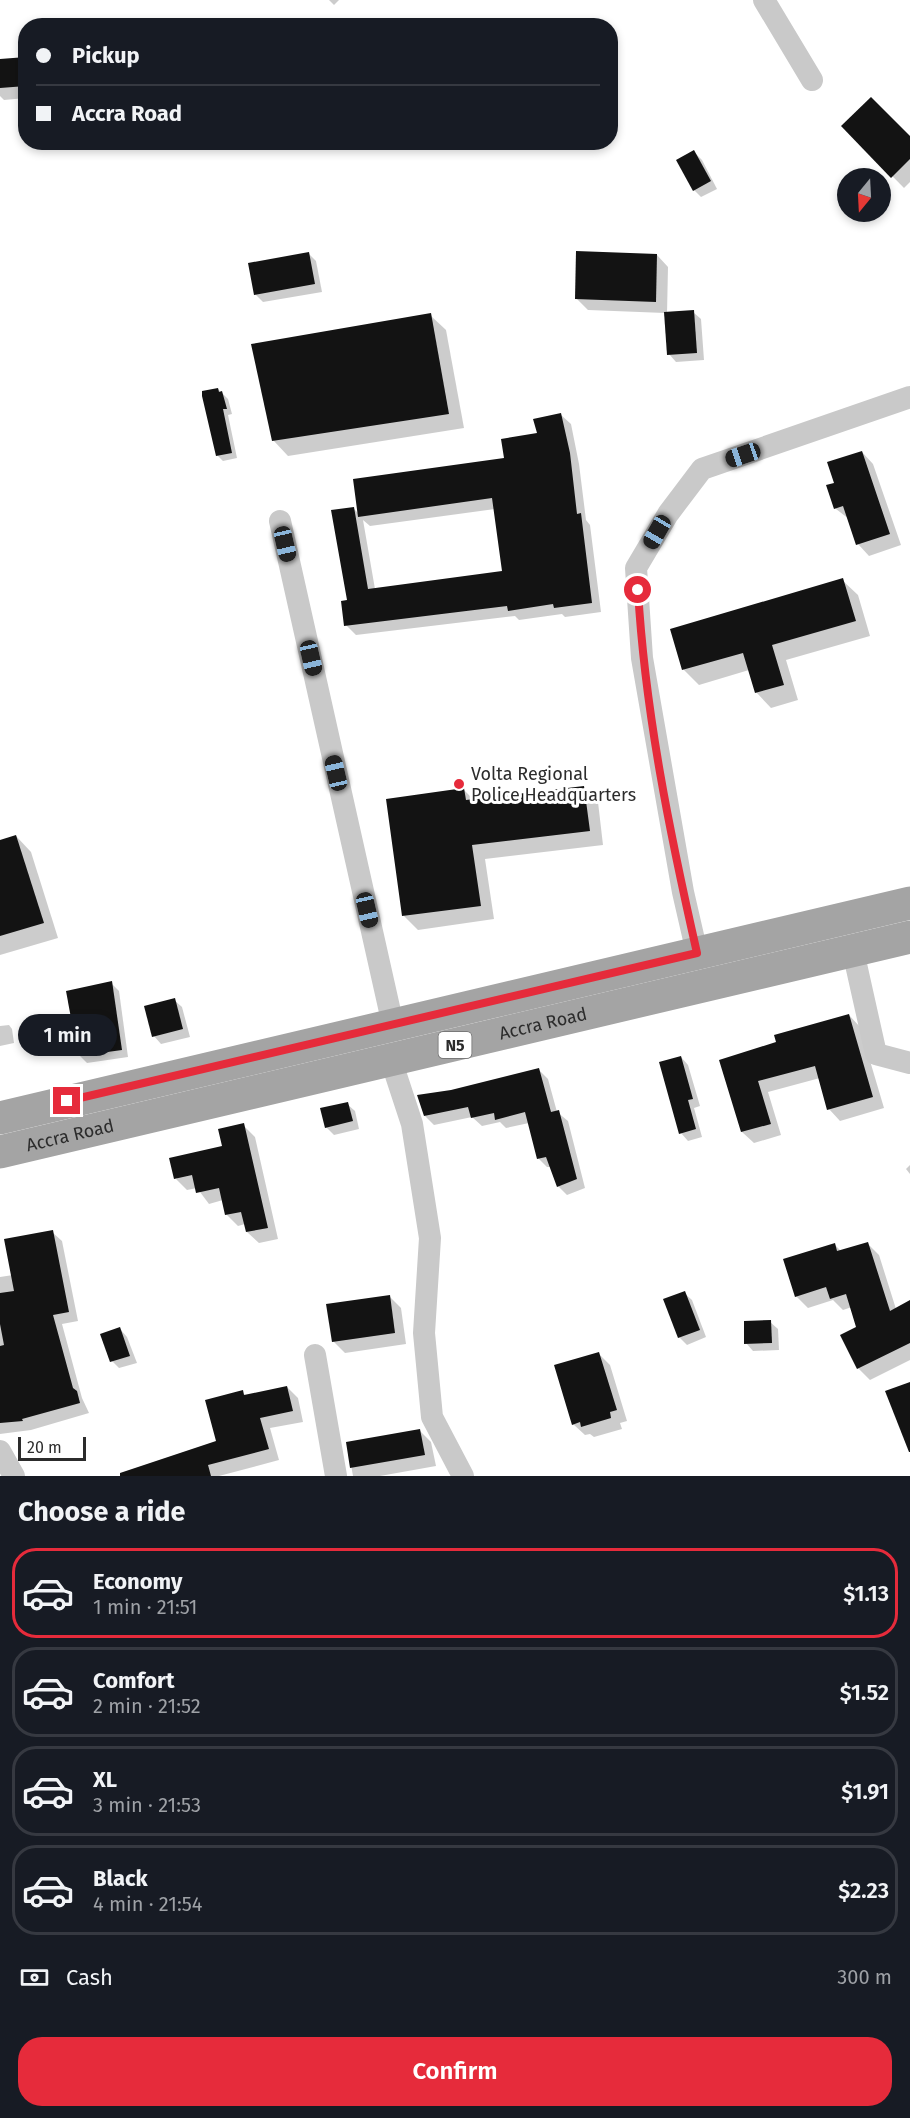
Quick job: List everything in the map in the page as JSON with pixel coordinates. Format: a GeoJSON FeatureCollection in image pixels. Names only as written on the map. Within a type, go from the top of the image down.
{"type":"FeatureCollection","features":[{"type":"Feature","properties":{"kind":"main road","name":"Accra Road"},"geometry":{"type":"LineString","coordinates":[[0,1118],[910,903]]}},
{"type":"Feature","properties":{"kind":"main road","name":"Accra Road"},"geometry":{"type":"LineString","coordinates":[[0,1152],[910,937]]}},
{"type":"Feature","properties":{"kind":"street"},"geometry":{"type":"LineString","coordinates":[[764,0],[812,80]]}},
{"type":"Feature","properties":{"kind":"street"},"geometry":{"type":"LineString","coordinates":[[697,953],[683,892],[642,658],[636,568],[668,514],[702,469],[910,397]]}},
{"type":"Feature","properties":{"kind":"street"},"geometry":{"type":"LineString","coordinates":[[280,521],[393,1025]]}},
{"type":"Feature","properties":{"kind":"street"},"geometry":{"type":"LineString","coordinates":[[853,951],[876,1054],[910,1063]]}},
{"type":"Feature","properties":{"kind":"street"},"geometry":{"type":"LineString","coordinates":[[391,1060],[412,1124],[430,1238],[424,1333],[432,1417],[464,1476]]}},
{"type":"Feature","properties":{"kind":"street"},"geometry":{"type":"LineString","coordinates":[[315,1355],[336,1476]]}},
{"type":"Feature","properties":{"kind":"street"},"geometry":{"type":"LineString","coordinates":[[0,1451],[14,1476]]}},
{"type":"Feature","properties":{"kind":"building"},"geometry":{"type":"Polygon","coordinates":[[[18,58],[18,87],[0,88],[0,59],[18,58]]]}},
{"type":"Feature","properties":{"kind":"building"},"geometry":{"type":"Polygon","coordinates":[[[871,97],[910,136],[910,159],[891,178],[891,168],[881,168],[841,126],[871,97]]]}},
{"type":"Feature","properties":{"kind":"building"},"geometry":{"type":"Polygon","coordinates":[[[694,150],[711,181],[693,191],[676,160],[694,150]]]}},
{"type":"Feature","properties":{"kind":"building"},"geometry":{"type":"Polygon","coordinates":[[[576,251],[657,254],[656,302],[575,299],[576,251]]]}},
{"type":"Feature","properties":{"kind":"building"},"geometry":{"type":"Polygon","coordinates":[[[309,252],[315,284],[254,295],[248,263],[309,252]]]}},
{"type":"Feature","properties":{"kind":"building"},"geometry":{"type":"Polygon","coordinates":[[[694,310],[697,353],[667,355],[664,312],[694,310]]]}},
{"type":"Feature","properties":{"kind":"building"},"geometry":{"type":"Polygon","coordinates":[[[431,313],[449,414],[272,441],[251,344],[431,313]]]}},
{"type":"Feature","properties":{"kind":"building"},"geometry":{"type":"Polygon","coordinates":[[[218,388],[219,392],[222,391],[227,409],[223,409],[232,453],[216,456],[202,391],[218,388]]]}},
{"type":"Feature","properties":{"kind":"building"},"geometry":{"type":"Polygon","coordinates":[[[561,413],[570,453],[577,514],[581,513],[592,603],[554,608],[553,604],[508,611],[507,606],[344,626],[341,601],[347,600],[331,510],[354,507],[368,589],[502,571],[492,498],[358,517],[353,479],[504,458],[501,439],[537,433],[533,419],[561,413]]]}},
{"type":"Feature","properties":{"kind":"building"},"geometry":{"type":"Polygon","coordinates":[[[862,451],[890,534],[856,545],[843,506],[834,509],[826,485],[834,483],[827,462],[862,451]]]}},
{"type":"Feature","properties":{"kind":"building"},"geometry":{"type":"Polygon","coordinates":[[[843,578],[856,621],[772,645],[784,685],[755,693],[743,653],[682,670],[670,629],[843,578]]]}},
{"type":"Feature","properties":{"kind":"building"},"geometry":{"type":"Polygon","coordinates":[[[584,786],[590,831],[472,845],[481,906],[402,916],[386,799],[464,788],[466,800],[584,786]]]}},
{"type":"Feature","properties":{"kind":"building"},"geometry":{"type":"Polygon","coordinates":[[[16,835],[44,923],[0,936],[0,840],[16,835]]]}},
{"type":"Feature","properties":{"kind":"building"},"geometry":{"type":"Polygon","coordinates":[[[112,981],[122,1050],[78,1056],[66,991],[112,981]]]}},
{"type":"Feature","properties":{"kind":"building"},"geometry":{"type":"Polygon","coordinates":[[[175,998],[183,1029],[152,1037],[144,1006],[175,998]]]}},
{"type":"Feature","properties":{"kind":"building"},"geometry":{"type":"Polygon","coordinates":[[[849,1014],[873,1097],[827,1110],[815,1066],[758,1081],[771,1124],[741,1132],[719,1060],[776,1042],[774,1035],[849,1014]]]}},
{"type":"Feature","properties":{"kind":"building"},"geometry":{"type":"Polygon","coordinates":[[[681,1056],[693,1099],[688,1100],[696,1129],[679,1134],[659,1062],[681,1056]]]}},
{"type":"Feature","properties":{"kind":"building"},"geometry":{"type":"Polygon","coordinates":[[[539,1068],[551,1112],[559,1110],[577,1179],[557,1187],[546,1157],[537,1159],[525,1112],[495,1120],[494,1113],[471,1118],[468,1107],[424,1116],[417,1095],[451,1090],[539,1068]]]}},
{"type":"Feature","properties":{"kind":"building"},"geometry":{"type":"Polygon","coordinates":[[[348,1102],[353,1121],[325,1128],[320,1108],[348,1102]]]}},
{"type":"Feature","properties":{"kind":"building"},"geometry":{"type":"Polygon","coordinates":[[[244,1123],[268,1228],[246,1232],[241,1212],[225,1215],[219,1188],[196,1193],[192,1175],[174,1179],[169,1158],[222,1146],[218,1129],[244,1123]]]}},
{"type":"Feature","properties":{"kind":"building"},"geometry":{"type":"Polygon","coordinates":[[[53,1230],[69,1312],[53,1315],[73,1388],[77,1391],[80,1403],[22,1419],[23,1421],[0,1423],[0,1346],[4,1345],[0,1324],[0,1293],[14,1291],[4,1239],[53,1230]]]}},
{"type":"Feature","properties":{"kind":"building"},"geometry":{"type":"Polygon","coordinates":[[[868,1242],[890,1311],[910,1300],[910,1343],[857,1369],[840,1335],[856,1327],[846,1294],[830,1299],[826,1287],[795,1297],[783,1259],[835,1243],[837,1251],[868,1242]]]}},
{"type":"Feature","properties":{"kind":"building"},"geometry":{"type":"Polygon","coordinates":[[[685,1291],[700,1330],[678,1338],[663,1299],[685,1291]]]}},
{"type":"Feature","properties":{"kind":"building"},"geometry":{"type":"Polygon","coordinates":[[[390,1295],[395,1333],[332,1342],[326,1304],[390,1295]]]}},
{"type":"Feature","properties":{"kind":"building"},"geometry":{"type":"Polygon","coordinates":[[[771,1320],[772,1343],[744,1344],[744,1321],[771,1320]]]}},
{"type":"Feature","properties":{"kind":"building"},"geometry":{"type":"Polygon","coordinates":[[[120,1327],[130,1356],[110,1362],[100,1334],[120,1327]]]}},
{"type":"Feature","properties":{"kind":"building"},"geometry":{"type":"Polygon","coordinates":[[[599,1352],[617,1410],[610,1412],[611,1418],[581,1427],[580,1422],[572,1425],[554,1365],[599,1352]]]}},
{"type":"Feature","properties":{"kind":"building"},"geometry":{"type":"Polygon","coordinates":[[[910,1382],[910,1452],[909,1452],[885,1391],[910,1382]]]}},
{"type":"Feature","properties":{"kind":"building"},"geometry":{"type":"Polygon","coordinates":[[[287,1386],[293,1411],[260,1418],[269,1449],[208,1465],[211,1476],[120,1476],[120,1473],[216,1441],[205,1400],[243,1390],[244,1395],[287,1386]]]}},
{"type":"Feature","properties":{"kind":"building"},"geometry":{"type":"Polygon","coordinates":[[[420,1429],[425,1455],[350,1468],[346,1442],[420,1429]]]}},
{"type":"Feature","properties":{"kind":"place","name":"Volta Regional Police Headquarters"},"geometry":{"type":"Point","coordinates":[459,784]}},
{"type":"Feature","properties":{"kind":"route"},"geometry":{"type":"LineString","coordinates":[[67,1101],[697,953],[683,892],[642,658],[638,590]]}}]}
